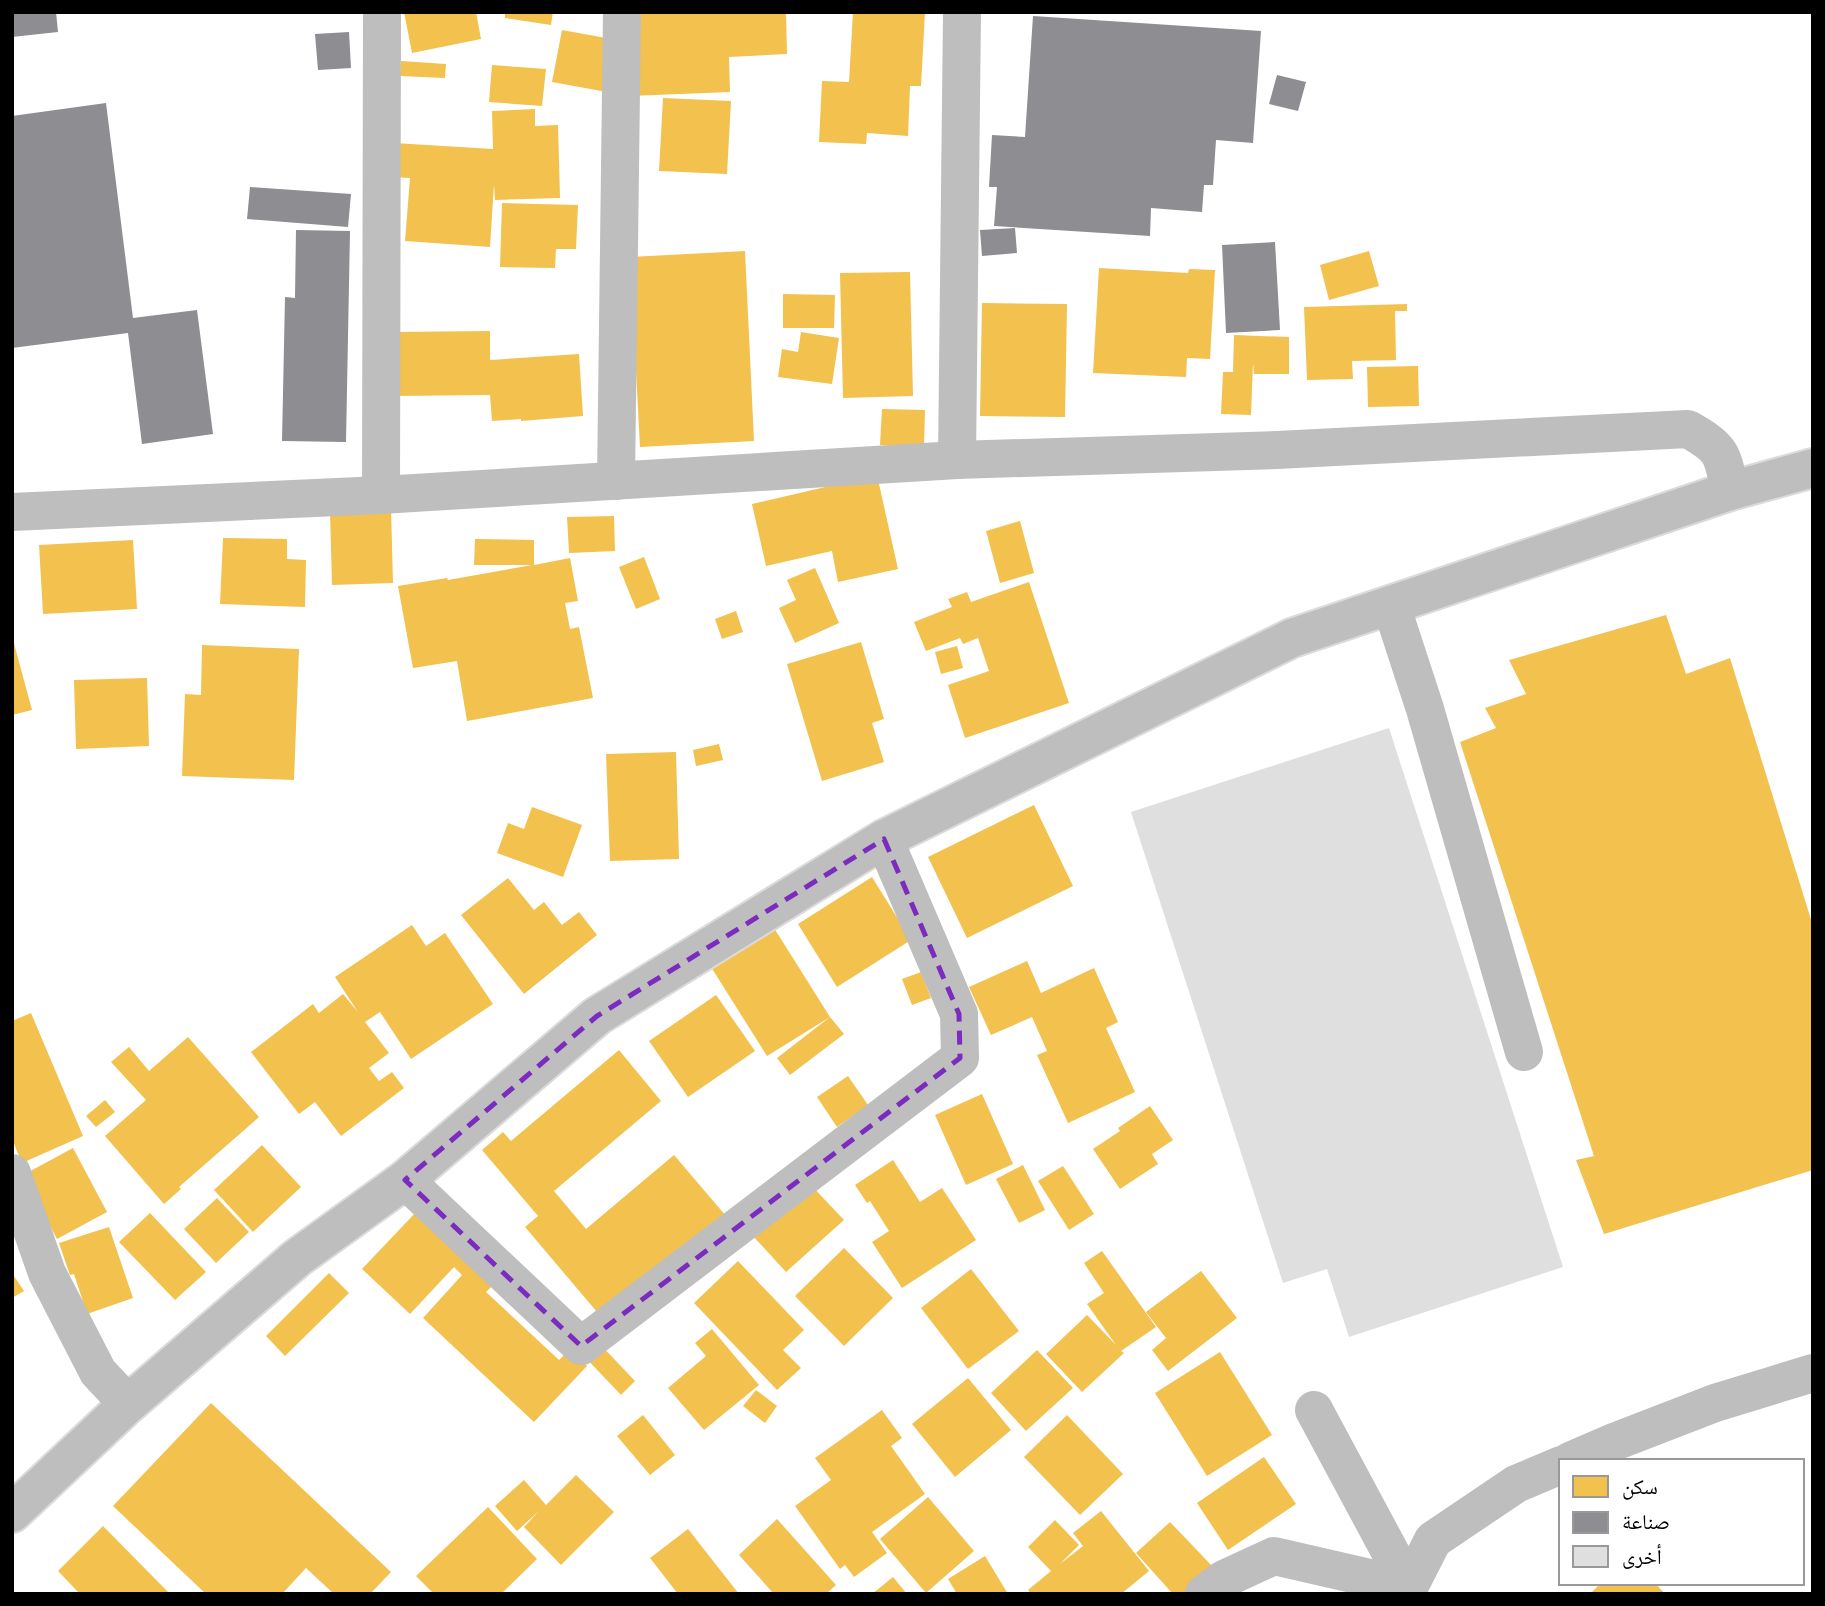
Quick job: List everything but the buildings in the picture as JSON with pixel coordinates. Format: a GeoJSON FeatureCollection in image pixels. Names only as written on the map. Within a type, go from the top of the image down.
{"type":"FeatureCollection","features":[{"type":"Feature","properties":{"kind":"street"},"geometry":{"type":"LineString","coordinates":[[381,495],[383,12]]}},
{"type":"Feature","properties":{"kind":"street"},"geometry":{"type":"LineString","coordinates":[[616,481],[622,12]]}},
{"type":"Feature","properties":{"kind":"street"},"geometry":{"type":"LineString","coordinates":[[957,460],[962,12]]}},
{"type":"Feature","properties":{"kind":"street"},"geometry":{"type":"LineString","coordinates":[[12,512],[381,495],[957,460],[1425,444],[1688,429],[1710,441],[1723,458],[1730,491]]}},
{"type":"Feature","properties":{"kind":"street"},"geometry":{"type":"LineString","coordinates":[[12,1513],[128,1404],[298,1258],[405,1180],[597,1016],[884,839],[1292,638],[1730,491],[1813,468]]}},
{"type":"Feature","properties":{"kind":"street"},"geometry":{"type":"LineString","coordinates":[[1391,605],[1426,709],[1524,1052]]}},
{"type":"Feature","properties":{"kind":"street"},"geometry":{"type":"LineString","coordinates":[[405,1180],[581,1346],[960,1058],[959,1014],[884,839]]}},
{"type":"Feature","properties":{"kind":"street"},"geometry":{"type":"LineString","coordinates":[[12,1173],[47,1273],[98,1372],[128,1404]]}},
{"type":"Feature","properties":{"kind":"street"},"geometry":{"type":"LineString","coordinates":[[1575,1459],[1716,1403],[1813,1373]]}},
{"type":"Feature","properties":{"kind":"street"},"geometry":{"type":"LineString","coordinates":[[1314,1410],[1409,1590]]}},
{"type":"Feature","properties":{"kind":"street"},"geometry":{"type":"LineString","coordinates":[[1409,1590],[1433,1540],[1516,1484],[1559,1466]]}},
{"type":"Feature","properties":{"kind":"street"},"geometry":{"type":"LineString","coordinates":[[1204,1594],[1224,1579],[1274,1556],[1409,1590]]}},
{"type":"Feature","properties":{"kind":"highlighted area"},"geometry":{"type":"Polygon","coordinates":[[[884,839],[959,1014],[960,1058],[581,1346],[405,1180],[597,1016],[884,839]]]}}]}
